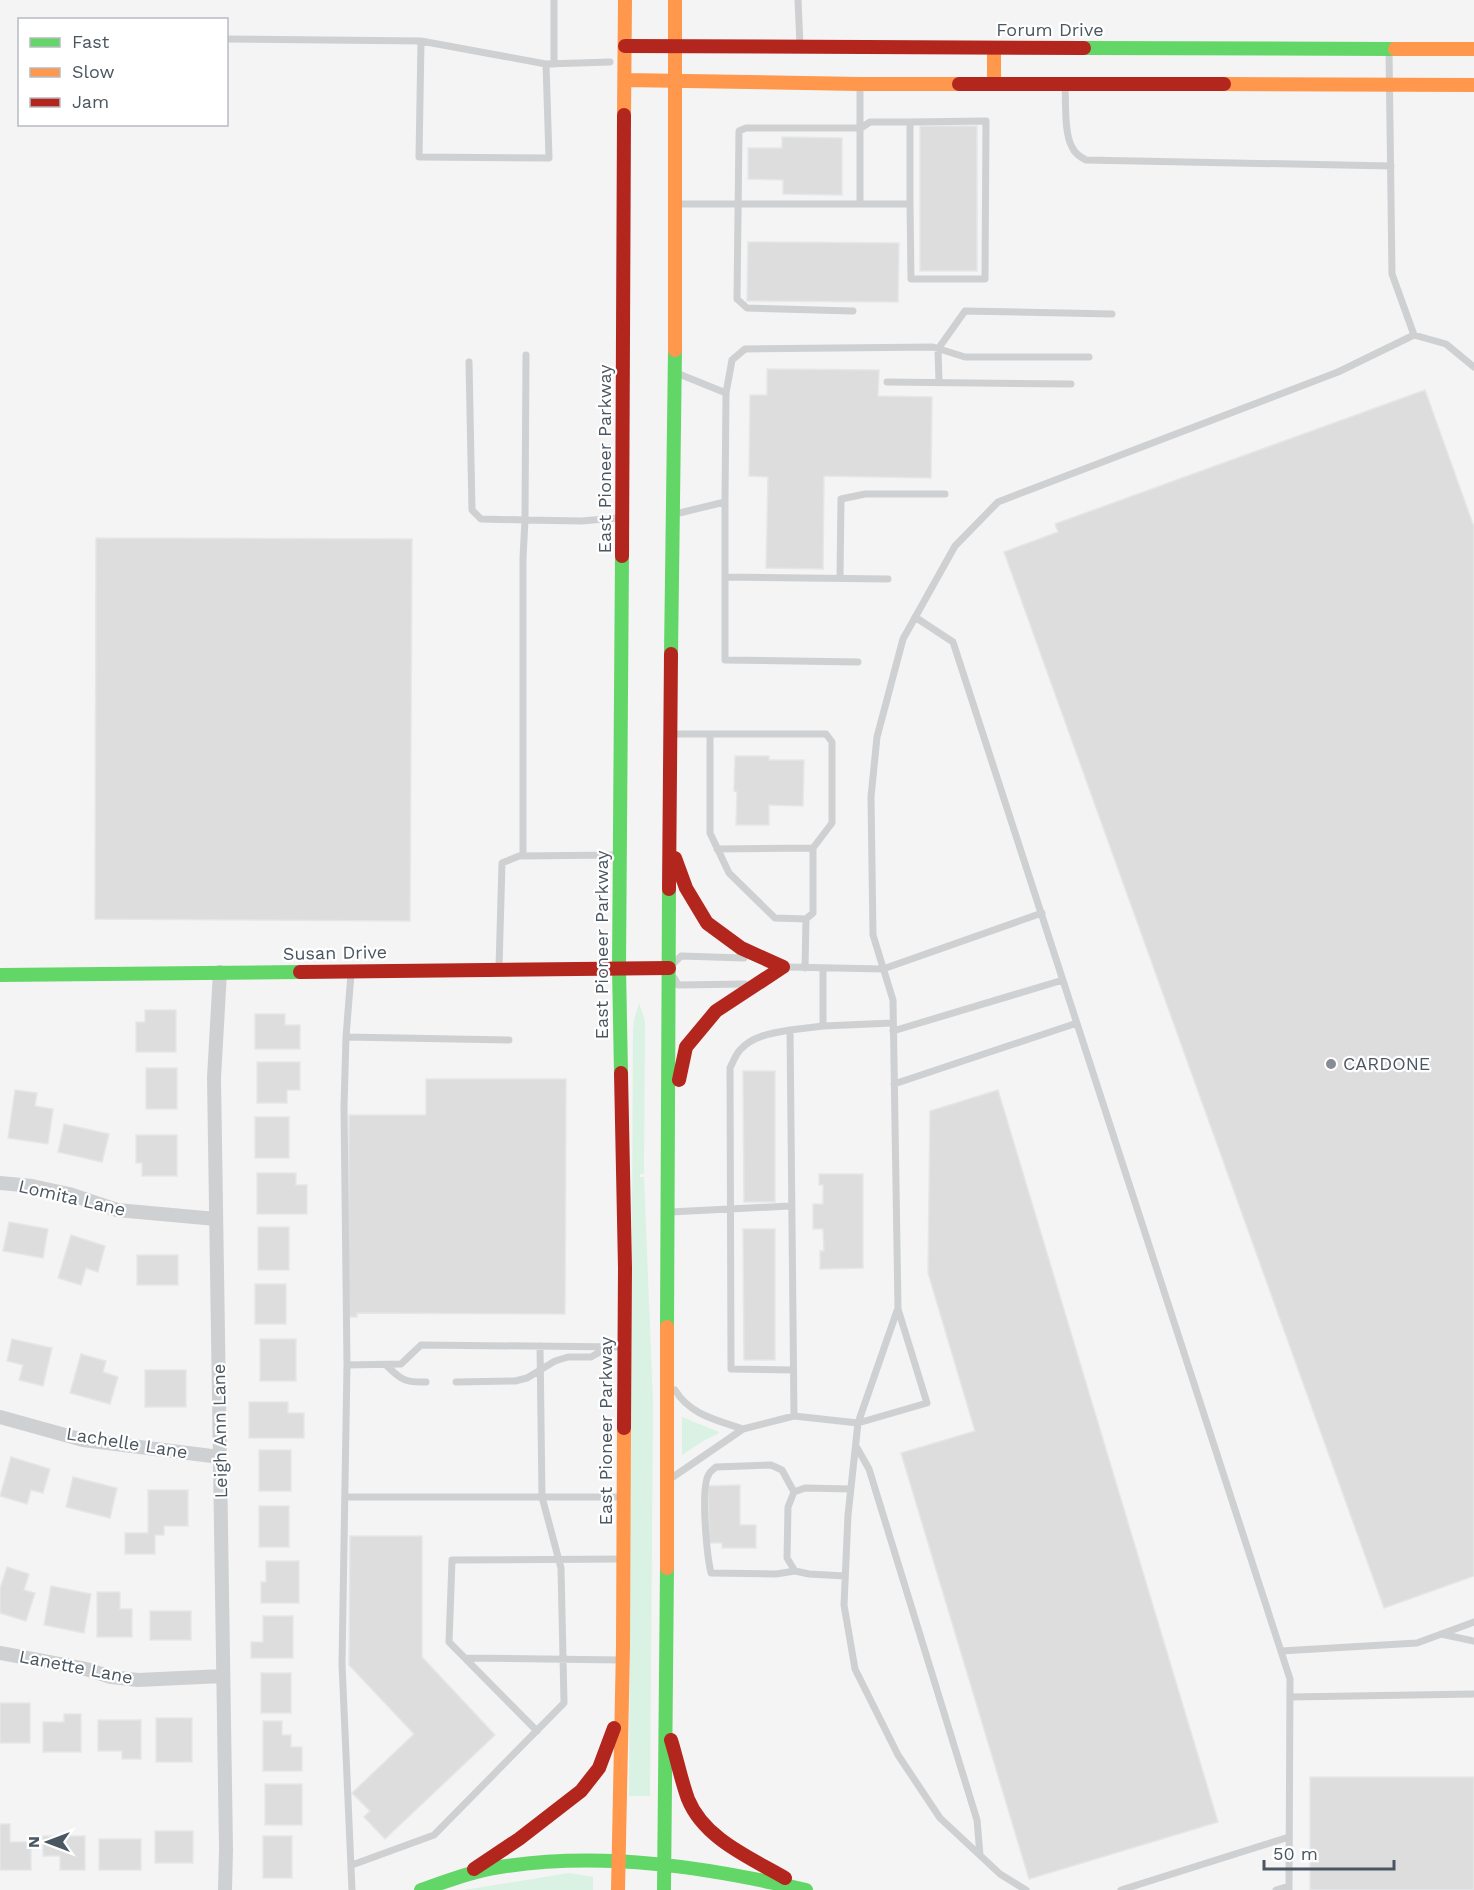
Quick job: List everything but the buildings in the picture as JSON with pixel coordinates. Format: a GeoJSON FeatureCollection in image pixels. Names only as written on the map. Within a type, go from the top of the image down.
{"type":"FeatureCollection","features":[{"type":"Feature","properties":{"kind":"main road","name":"East Pioneer Parkway"},"geometry":{"type":"LineString","coordinates":[[618,1890],[623,1660],[625,1348],[619,968],[625,0]]}},
{"type":"Feature","properties":{"kind":"main road"},"geometry":{"type":"LineString","coordinates":[[664,1890],[668,1480],[670,734],[675,373],[675,0]]}},
{"type":"Feature","properties":{"kind":"main road","name":"Forum Drive"},"geometry":{"type":"LineString","coordinates":[[625,46],[1474,49]]}},
{"type":"Feature","properties":{"kind":"main road"},"geometry":{"type":"LineString","coordinates":[[994,48],[994,84]]}},
{"type":"Feature","properties":{"kind":"main road"},"geometry":{"type":"LineString","coordinates":[[625,80],[860,84],[1474,85]]}},
{"type":"Feature","properties":{"kind":"main road"},"geometry":{"type":"LineString","coordinates":[[670,844],[686,888],[707,923],[741,948],[783,967]]}},
{"type":"Feature","properties":{"kind":"main road"},"geometry":{"type":"LineString","coordinates":[[668,1140],[686,1047],[717,1011],[783,967]]}},
{"type":"Feature","properties":{"kind":"main road","name":"Susan Drive"},"geometry":{"type":"LineString","coordinates":[[0,975],[669,968]]}},
{"type":"Feature","properties":{"kind":"main road"},"geometry":{"type":"LineString","coordinates":[[465,1875],[519,1839],[581,1791],[599,1768],[621,1710]]}},
{"type":"Feature","properties":{"kind":"main road"},"geometry":{"type":"LineString","coordinates":[[665,1724],[689,1801],[703,1822],[719,1839],[805,1890]]}},
{"type":"Feature","properties":{"kind":"main road"},"geometry":{"type":"LineString","coordinates":[[421,1890],[465,1875],[500,1868],[558,1861],[619,1861],[663,1863],[718,1871],[805,1890]]}},
{"type":"Feature","properties":{"kind":"street","name":"Leigh Ann Lane"},"geometry":{"type":"LineString","coordinates":[[220,972],[214,1078],[225,1890]]}},
{"type":"Feature","properties":{"kind":"street","name":"Lomita Lane"},"geometry":{"type":"LineString","coordinates":[[0,1183],[32,1186],[69,1194],[117,1210],[216,1219]]}},
{"type":"Feature","properties":{"kind":"street","name":"Lachelle Lane"},"geometry":{"type":"LineString","coordinates":[[0,1417],[83,1440],[220,1457]]}},
{"type":"Feature","properties":{"kind":"street","name":"Lanette Lane"},"geometry":{"type":"LineString","coordinates":[[0,1653],[111,1677],[138,1680],[223,1676]]}},
{"type":"Feature","properties":{"kind":"lane"},"geometry":{"type":"LineString","coordinates":[[421,41],[419,157],[549,158],[550,64],[554,0]]}},
{"type":"Feature","properties":{"kind":"lane"},"geometry":{"type":"LineString","coordinates":[[798,0],[800,47]]}},
{"type":"Feature","properties":{"kind":"lane"},"geometry":{"type":"LineString","coordinates":[[228,39],[421,41],[550,64],[610,62],[625,46]]}},
{"type":"Feature","properties":{"kind":"lane"},"geometry":{"type":"LineString","coordinates":[[1389,49],[1392,274],[1414,335]]}},
{"type":"Feature","properties":{"kind":"lane"},"geometry":{"type":"LineString","coordinates":[[610,62],[625,80]]}},
{"type":"Feature","properties":{"kind":"lane"},"geometry":{"type":"LineString","coordinates":[[1065,83],[1068,136],[1071,147],[1077,155],[1086,160],[1391,166]]}},
{"type":"Feature","properties":{"kind":"lane"},"geometry":{"type":"LineString","coordinates":[[860,84],[860,204]]}},
{"type":"Feature","properties":{"kind":"lane"},"geometry":{"type":"LineString","coordinates":[[853,311],[747,308],[737,299],[739,131],[746,128],[861,128],[870,122],[986,121],[986,279],[911,279],[910,122]]}},
{"type":"Feature","properties":{"kind":"lane"},"geometry":{"type":"LineString","coordinates":[[674,204],[910,204]]}},
{"type":"Feature","properties":{"kind":"lane"},"geometry":{"type":"LineString","coordinates":[[939,382],[938,349],[965,311],[1112,314]]}},
{"type":"Feature","properties":{"kind":"lane"},"geometry":{"type":"LineString","coordinates":[[668,1480],[743,1429],[794,1416],[858,1423],[927,1404],[898,1308],[893,1000],[873,936],[871,797],[877,737],[903,639],[955,546],[999,502],[1338,372],[1414,335],[1446,344],[1474,367]]}},
{"type":"Feature","properties":{"kind":"lane"},"geometry":{"type":"LineString","coordinates":[[858,662],[725,660],[726,393],[732,360],[745,348],[933,347],[965,357],[1089,357]]}},
{"type":"Feature","properties":{"kind":"lane"},"geometry":{"type":"LineString","coordinates":[[523,856],[526,355]]}},
{"type":"Feature","properties":{"kind":"lane"},"geometry":{"type":"LineString","coordinates":[[470,362],[472,510],[481,519],[581,521],[622,517]]}},
{"type":"Feature","properties":{"kind":"lane"},"geometry":{"type":"LineString","coordinates":[[675,373],[726,393]]}},
{"type":"Feature","properties":{"kind":"lane"},"geometry":{"type":"LineString","coordinates":[[887,382],[1071,384]]}},
{"type":"Feature","properties":{"kind":"lane"},"geometry":{"type":"LineString","coordinates":[[840,578],[841,499],[865,494],[945,494]]}},
{"type":"Feature","properties":{"kind":"lane"},"geometry":{"type":"LineString","coordinates":[[673,514],[725,502]]}},
{"type":"Feature","properties":{"kind":"lane"},"geometry":{"type":"LineString","coordinates":[[725,577],[888,579]]}},
{"type":"Feature","properties":{"kind":"lane"},"geometry":{"type":"LineString","coordinates":[[915,617],[953,642],[1290,1678],[1289,1888],[1276,1890]]}},
{"type":"Feature","properties":{"kind":"lane"},"geometry":{"type":"LineString","coordinates":[[670,734],[710,734],[826,734],[832,742],[832,823],[813,848],[813,913],[806,919],[775,918],[729,873],[710,833],[710,734]]}},
{"type":"Feature","properties":{"kind":"lane"},"geometry":{"type":"LineString","coordinates":[[717,849],[813,848]]}},
{"type":"Feature","properties":{"kind":"lane"},"geometry":{"type":"LineString","coordinates":[[499,969],[502,863],[523,856],[620,855]]}},
{"type":"Feature","properties":{"kind":"lane"},"geometry":{"type":"LineString","coordinates":[[783,967],[750,984],[678,985],[669,968],[681,956],[752,958],[783,967],[884,969],[1042,914]]}},
{"type":"Feature","properties":{"kind":"lane"},"geometry":{"type":"LineString","coordinates":[[805,968],[806,919]]}},
{"type":"Feature","properties":{"kind":"lane"},"geometry":{"type":"LineString","coordinates":[[823,968],[823,1026]]}},
{"type":"Feature","properties":{"kind":"lane"},"geometry":{"type":"LineString","coordinates":[[351,971],[345,1037],[344,1106],[347,1365],[342,1664],[352,1890]]}},
{"type":"Feature","properties":{"kind":"lane"},"geometry":{"type":"LineString","coordinates":[[893,1031],[1063,980]]}},
{"type":"Feature","properties":{"kind":"lane"},"geometry":{"type":"LineString","coordinates":[[793,1370],[731,1369],[730,1068],[739,1050],[766,1035],[823,1026],[893,1023]]}},
{"type":"Feature","properties":{"kind":"lane"},"geometry":{"type":"LineString","coordinates":[[894,1084],[1077,1023]]}},
{"type":"Feature","properties":{"kind":"lane"},"geometry":{"type":"LineString","coordinates":[[790,1030],[790,1206],[794,1416]]}},
{"type":"Feature","properties":{"kind":"lane"},"geometry":{"type":"LineString","coordinates":[[345,1037],[509,1040]]}},
{"type":"Feature","properties":{"kind":"lane"},"geometry":{"type":"LineString","coordinates":[[667,1212],[790,1206]]}},
{"type":"Feature","properties":{"kind":"lane"},"geometry":{"type":"LineString","coordinates":[[898,1308],[858,1423],[855,1445],[850,1489],[844,1605],[855,1670],[898,1755],[940,1818],[1000,1874],[1026,1890]]}},
{"type":"Feature","properties":{"kind":"lane"},"geometry":{"type":"LineString","coordinates":[[347,1365],[401,1364],[421,1345],[625,1348]]}},
{"type":"Feature","properties":{"kind":"lane"},"geometry":{"type":"LineString","coordinates":[[352,1865],[434,1835],[564,1703],[561,1568],[542,1497],[540,1346]]}},
{"type":"Feature","properties":{"kind":"lane"},"geometry":{"type":"LineString","coordinates":[[456,1382],[515,1382],[541,1371],[555,1361],[568,1357],[591,1357],[607,1347]]}},
{"type":"Feature","properties":{"kind":"lane"},"geometry":{"type":"LineString","coordinates":[[386,1365],[401,1379],[412,1383],[426,1382]]}},
{"type":"Feature","properties":{"kind":"lane"},"geometry":{"type":"LineString","coordinates":[[668,1379],[681,1401],[699,1414],[743,1429]]}},
{"type":"Feature","properties":{"kind":"lane"},"geometry":{"type":"LineString","coordinates":[[855,1445],[869,1469],[977,1820],[980,1855]]}},
{"type":"Feature","properties":{"kind":"lane"},"geometry":{"type":"LineString","coordinates":[[794,1492],[782,1470],[771,1465],[716,1467],[708,1474],[705,1488],[708,1557],[711,1572],[776,1574],[795,1570],[809,1574],[845,1576]]}},
{"type":"Feature","properties":{"kind":"lane"},"geometry":{"type":"LineString","coordinates":[[795,1570],[787,1558],[788,1507],[794,1492],[806,1488],[850,1489]]}},
{"type":"Feature","properties":{"kind":"lane"},"geometry":{"type":"LineString","coordinates":[[345,1497],[624,1497]]}},
{"type":"Feature","properties":{"kind":"lane"},"geometry":{"type":"LineString","coordinates":[[537,1731],[449,1642],[452,1560],[623,1559]]}},
{"type":"Feature","properties":{"kind":"lane"},"geometry":{"type":"LineString","coordinates":[[1281,1651],[1418,1643],[1474,1622]]}},
{"type":"Feature","properties":{"kind":"lane"},"geometry":{"type":"LineString","coordinates":[[1441,1634],[1474,1641]]}},
{"type":"Feature","properties":{"kind":"lane"},"geometry":{"type":"LineString","coordinates":[[465,1659],[623,1660]]}},
{"type":"Feature","properties":{"kind":"lane"},"geometry":{"type":"LineString","coordinates":[[1290,1697],[1474,1694]]}},
{"type":"Feature","properties":{"kind":"lane"},"geometry":{"type":"LineString","coordinates":[[1121,1890],[1289,1837]]}},
{"type":"Feature","properties":{"kind":"green space"},"geometry":{"type":"Polygon","coordinates":[[[639,1003],[645,1021],[644,1174],[640,1174],[640,1177],[644,1177],[653,1403],[650,1796],[629,1796],[633,1030],[639,1003]]]}},
{"type":"Feature","properties":{"kind":"green space"},"geometry":{"type":"Polygon","coordinates":[[[682,1417],[719,1432],[719,1433],[682,1455],[682,1417]]]}},
{"type":"Feature","properties":{"kind":"green space"},"geometry":{"type":"Polygon","coordinates":[[[569,1873],[593,1877],[593,1890],[464,1890],[569,1873]]]}},
{"type":"Feature","properties":{"kind":"traffic: fast"},"geometry":{"type":"LineString","coordinates":[[1084,48],[1395,49]]}},
{"type":"Feature","properties":{"kind":"traffic: fast"},"geometry":{"type":"LineString","coordinates":[[671,654],[675,350]]}},
{"type":"Feature","properties":{"kind":"traffic: fast"},"geometry":{"type":"LineString","coordinates":[[621,1073],[619,968],[622,556]]}},
{"type":"Feature","properties":{"kind":"traffic: fast"},"geometry":{"type":"LineString","coordinates":[[667,1327],[669,889]]}},
{"type":"Feature","properties":{"kind":"traffic: fast"},"geometry":{"type":"LineString","coordinates":[[0,975],[300,972]]}},
{"type":"Feature","properties":{"kind":"traffic: fast"},"geometry":{"type":"LineString","coordinates":[[664,1890],[667,1568]]}},
{"type":"Feature","properties":{"kind":"traffic: fast"},"geometry":{"type":"LineString","coordinates":[[421,1890],[500,1867],[539,1862],[577,1861],[616,1861],[692,1868],[806,1890]]}},
{"type":"Feature","properties":{"kind":"traffic: slow"},"geometry":{"type":"LineString","coordinates":[[624,115],[625,0]]}},
{"type":"Feature","properties":{"kind":"traffic: slow"},"geometry":{"type":"LineString","coordinates":[[675,0],[675,350]]}},
{"type":"Feature","properties":{"kind":"traffic: slow"},"geometry":{"type":"LineString","coordinates":[[994,48],[994,84]]}},
{"type":"Feature","properties":{"kind":"traffic: slow"},"geometry":{"type":"LineString","coordinates":[[1395,49],[1474,49]]}},
{"type":"Feature","properties":{"kind":"traffic: slow"},"geometry":{"type":"LineString","coordinates":[[625,80],[959,84]]}},
{"type":"Feature","properties":{"kind":"traffic: slow"},"geometry":{"type":"LineString","coordinates":[[1224,84],[1474,85]]}},
{"type":"Feature","properties":{"kind":"traffic: slow"},"geometry":{"type":"LineString","coordinates":[[667,1327],[667,1568]]}},
{"type":"Feature","properties":{"kind":"traffic: slow"},"geometry":{"type":"LineString","coordinates":[[618,1890],[623,1647],[624,1428]]}},
{"type":"Feature","properties":{"kind":"traffic: jam"},"geometry":{"type":"LineString","coordinates":[[625,46],[1084,48]]}},
{"type":"Feature","properties":{"kind":"traffic: jam"},"geometry":{"type":"LineString","coordinates":[[959,84],[1224,84]]}},
{"type":"Feature","properties":{"kind":"traffic: jam"},"geometry":{"type":"LineString","coordinates":[[622,556],[624,115]]}},
{"type":"Feature","properties":{"kind":"traffic: jam"},"geometry":{"type":"LineString","coordinates":[[669,889],[671,654]]}},
{"type":"Feature","properties":{"kind":"traffic: jam"},"geometry":{"type":"LineString","coordinates":[[675,858],[686,888],[707,923],[741,948],[783,967],[716,1011],[686,1047],[679,1080]]}},
{"type":"Feature","properties":{"kind":"traffic: jam"},"geometry":{"type":"LineString","coordinates":[[300,972],[669,968]]}},
{"type":"Feature","properties":{"kind":"traffic: jam"},"geometry":{"type":"LineString","coordinates":[[621,1073],[625,1268],[624,1428]]}},
{"type":"Feature","properties":{"kind":"traffic: jam"},"geometry":{"type":"LineString","coordinates":[[474,1869],[519,1839],[581,1791],[599,1768],[614,1728]]}},
{"type":"Feature","properties":{"kind":"traffic: jam"},"geometry":{"type":"LineString","coordinates":[[671,1740],[683,1784],[695,1813],[705,1825],[730,1846],[785,1878]]}},
{"type":"Feature","properties":{"kind":"place","name":"CARDONE"},"geometry":{"type":"Point","coordinates":[1331,1064]}}]}
